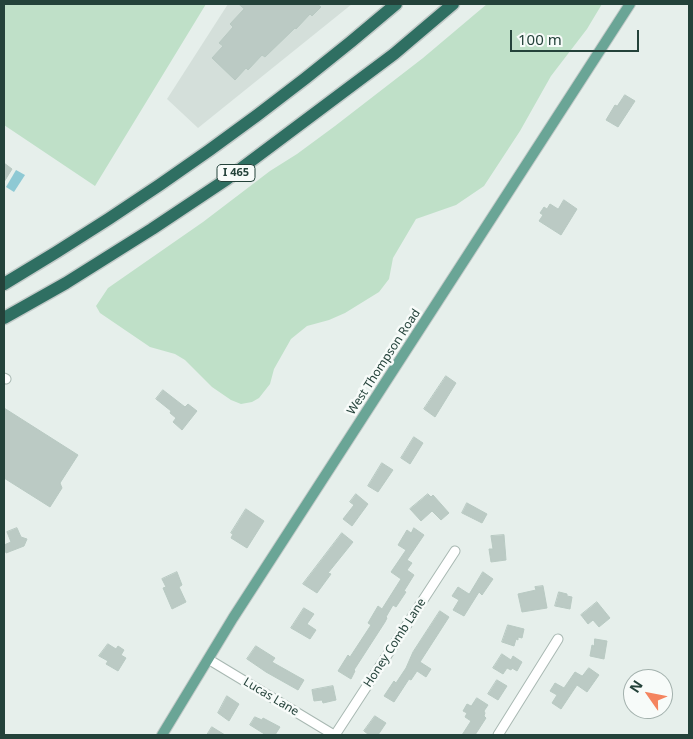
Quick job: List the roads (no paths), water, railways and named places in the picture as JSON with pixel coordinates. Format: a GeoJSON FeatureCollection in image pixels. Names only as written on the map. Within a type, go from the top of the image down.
{"type":"FeatureCollection","features":[{"type":"Feature","properties":{"kind":"highway","name":"I 465"},"geometry":{"type":"LineString","coordinates":[[4,284],[110,218],[223,140],[305,79],[396,4]]}},
{"type":"Feature","properties":{"kind":"highway","name":"I 465"},"geometry":{"type":"LineString","coordinates":[[4,318],[152,230],[227,179],[394,54],[453,4]]}},
{"type":"Feature","properties":{"kind":"main road","name":"West Thompson Road"},"geometry":{"type":"LineString","coordinates":[[162,735],[233,618],[630,4]]}},
{"type":"Feature","properties":{"kind":"street","name":"Honey Comb Lane"},"geometry":{"type":"LineString","coordinates":[[335,735],[455,551]]}},
{"type":"Feature","properties":{"kind":"street"},"geometry":{"type":"LineString","coordinates":[[498,735],[558,639]]}},
{"type":"Feature","properties":{"kind":"street","name":"Lucas Lane"},"geometry":{"type":"LineString","coordinates":[[208,659],[335,735]]}},
{"type":"Feature","properties":{"kind":"water"},"geometry":{"type":"Polygon","coordinates":[[[16,170],[25,175],[14,192],[6,187],[16,170]]]}}]}
